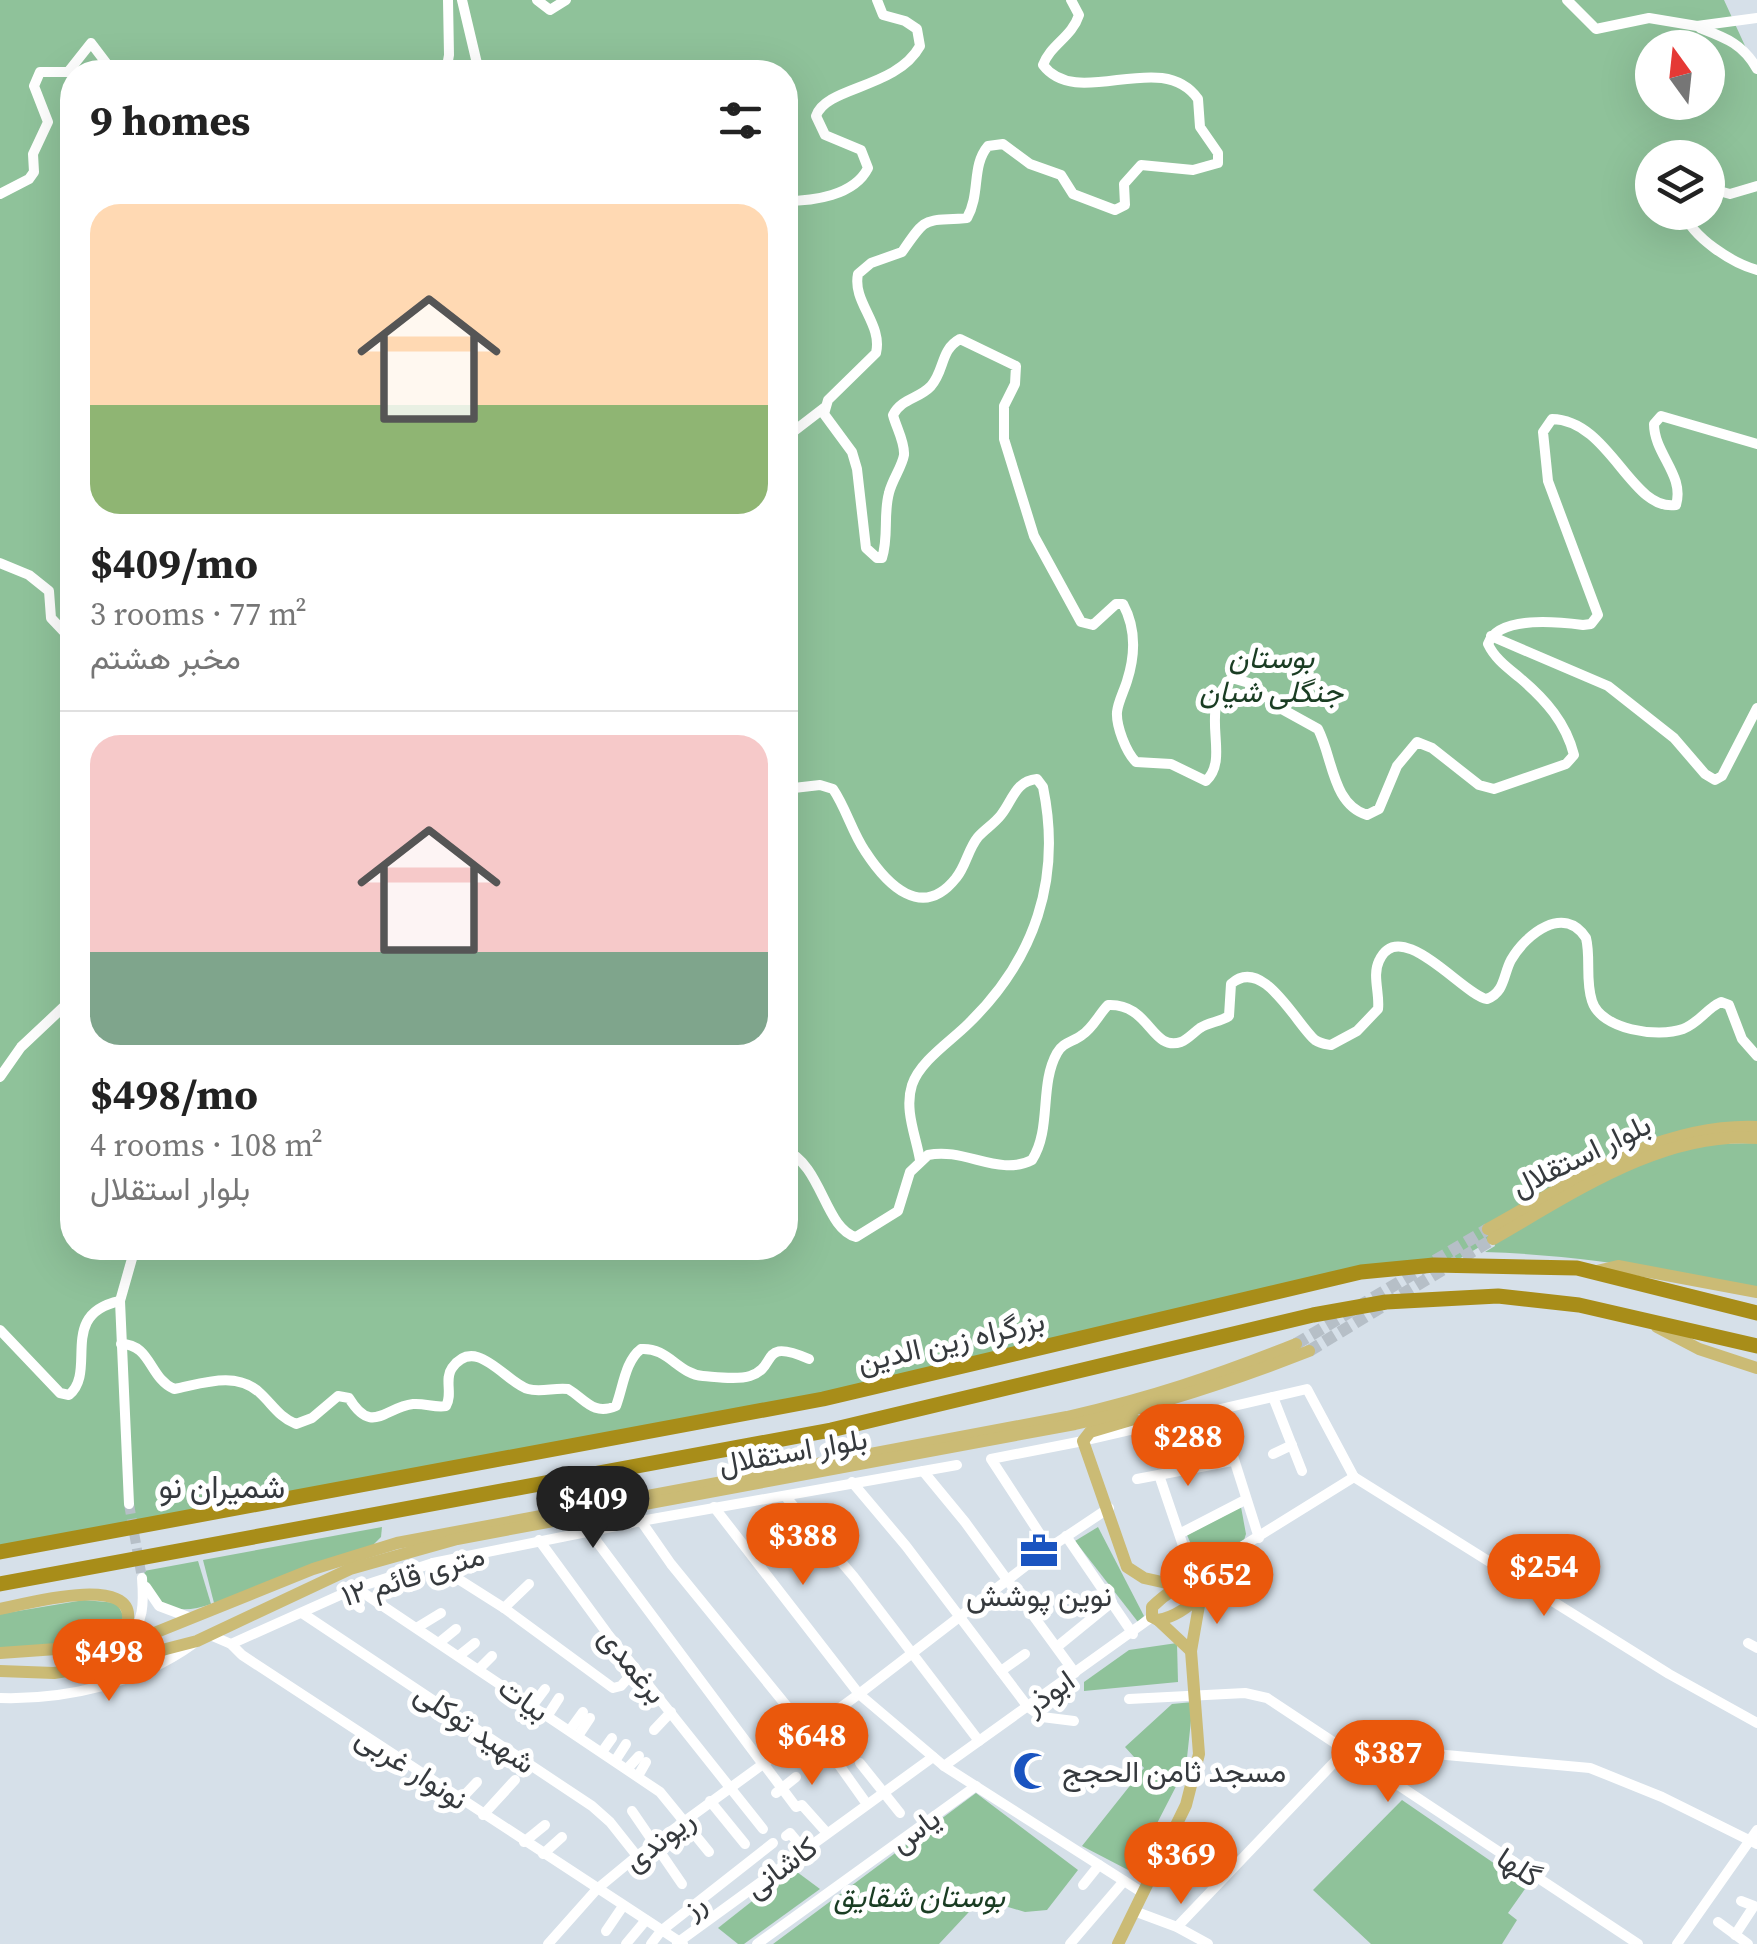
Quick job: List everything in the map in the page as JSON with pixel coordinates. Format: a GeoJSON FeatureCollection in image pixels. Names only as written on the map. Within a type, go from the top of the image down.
{"type":"FeatureCollection","features":[{"type":"Feature","properties":{"kind":"highway","name":"بزرگراه زین الدین"},"geometry":{"type":"LineString","coordinates":[[0,1552],[824,1399],[1362,1272],[1494,1264],[1598,1271],[1757,1313]]}},
{"type":"Feature","properties":{"kind":"highway","name":"بزرگراه زین الدین"},"geometry":{"type":"LineString","coordinates":[[0,1584],[831,1430],[1313,1315],[1386,1302],[1498,1296],[1578,1304],[1757,1346]]}},
{"type":"Feature","properties":{"kind":"main road","name":"بلوار استقلال"},"geometry":{"type":"LineString","coordinates":[[1757,1128],[1718,1128],[1652,1146],[1580,1178],[1490,1234],[1581,1188],[1694,1142],[1724,1137],[1757,1138]]}},
{"type":"Feature","properties":{"kind":"main road"},"geometry":{"type":"LineString","coordinates":[[1598,1271],[1618,1266],[1757,1292]]}},
{"type":"Feature","properties":{"kind":"main road"},"geometry":{"type":"LineString","coordinates":[[1646,1321],[1699,1348],[1757,1368]]}},
{"type":"Feature","properties":{"kind":"main road","name":"بلوار استقلال"},"geometry":{"type":"LineString","coordinates":[[0,1654],[124,1645],[367,1552],[454,1530],[1134,1402],[1208,1379],[1296,1344]]}},
{"type":"Feature","properties":{"kind":"main road","name":"بلوار استقلال"},"geometry":{"type":"LineString","coordinates":[[0,1671],[100,1666],[203,1638],[366,1564],[456,1539],[1076,1424],[1195,1394],[1309,1352]]}},
{"type":"Feature","properties":{"kind":"main road"},"geometry":{"type":"LineString","coordinates":[[1195,1394],[1160,1411],[1090,1432],[1084,1441],[1127,1567],[1144,1578],[1198,1588]]}},
{"type":"Feature","properties":{"kind":"main road"},"geometry":{"type":"LineString","coordinates":[[278,1583],[289,1585],[287,1597]]}},
{"type":"Feature","properties":{"kind":"main road"},"geometry":{"type":"LineString","coordinates":[[1180,1586],[1152,1607],[1155,1619],[1190,1651]]}},
{"type":"Feature","properties":{"kind":"main road"},"geometry":{"type":"LineString","coordinates":[[1155,1619],[1168,1618],[1192,1604],[1198,1588]]}},
{"type":"Feature","properties":{"kind":"main road"},"geometry":{"type":"LineString","coordinates":[[1118,1944],[1186,1805],[1200,1754],[1190,1651],[1198,1588]]}},
{"type":"Feature","properties":{"kind":"main road"},"geometry":{"type":"LineString","coordinates":[[0,1609],[100,1594],[115,1596],[126,1606],[124,1631],[112,1643],[97,1648]]}},
{"type":"Feature","properties":{"kind":"main road"},"geometry":{"type":"LineString","coordinates":[[33,1672],[24,1665],[24,1658],[34,1653]]}},
{"type":"Feature","properties":{"kind":"street"},"geometry":{"type":"LineString","coordinates":[[448,0],[449,60]]}},
{"type":"Feature","properties":{"kind":"street"},"geometry":{"type":"LineString","coordinates":[[462,0],[476,60]]}},
{"type":"Feature","properties":{"kind":"street"},"geometry":{"type":"LineString","coordinates":[[537,0],[550,10],[566,0]]}},
{"type":"Feature","properties":{"kind":"street"},"geometry":{"type":"LineString","coordinates":[[798,200],[827,197],[863,178],[868,168],[861,150],[825,135],[816,116],[824,102],[891,76],[908,63],[920,46],[917,29],[884,15],[877,0]]}},
{"type":"Feature","properties":{"kind":"street"},"geometry":{"type":"LineString","coordinates":[[798,428],[825,407],[876,353],[876,335],[856,287],[858,274],[871,263],[902,252],[914,230],[928,220],[967,218],[977,194],[978,160],[988,146],[1003,144],[1030,164],[1061,175],[1073,194],[1115,210],[1125,205],[1124,184],[1141,164],[1194,170],[1218,163],[1218,153],[1200,127],[1198,98],[1185,86],[1142,76],[1092,84],[1046,70],[1043,65],[1048,53],[1069,36],[1077,21],[1070,0]]}},
{"type":"Feature","properties":{"kind":"street"},"geometry":{"type":"LineString","coordinates":[[1567,0],[1596,28],[1649,18],[1692,25],[1736,42],[1757,69]]}},
{"type":"Feature","properties":{"kind":"street"},"geometry":{"type":"LineString","coordinates":[[1692,25],[1757,18]]}},
{"type":"Feature","properties":{"kind":"street"},"geometry":{"type":"LineString","coordinates":[[77,60],[91,42],[104,60]]}},
{"type":"Feature","properties":{"kind":"street"},"geometry":{"type":"LineString","coordinates":[[0,194],[29,179],[34,172],[33,154],[48,122],[34,86],[40,72],[60,72]]}},
{"type":"Feature","properties":{"kind":"street"},"geometry":{"type":"LineString","coordinates":[[1725,193],[1757,186]]}},
{"type":"Feature","properties":{"kind":"street"},"geometry":{"type":"LineString","coordinates":[[1694,230],[1757,270]]}},
{"type":"Feature","properties":{"kind":"street"},"geometry":{"type":"LineString","coordinates":[[825,407],[828,422],[852,452],[857,469],[866,548],[876,558],[882,558],[889,491],[904,458],[893,415],[898,406],[928,390],[936,380],[943,354],[960,338],[1016,366],[1002,421],[1024,512],[1081,622],[1093,625],[1116,604],[1123,604],[1128,614],[1133,636],[1132,664],[1116,714],[1130,756],[1142,765],[1171,764],[1206,781],[1216,766],[1215,703],[1232,678],[1249,683],[1280,708],[1318,729],[1340,794],[1356,811],[1367,815],[1379,809],[1397,766],[1417,742],[1432,748],[1479,784],[1494,789],[1566,764],[1574,755],[1564,725],[1540,696],[1492,654],[1490,636]]}},
{"type":"Feature","properties":{"kind":"street"},"geometry":{"type":"LineString","coordinates":[[1490,636],[1528,622],[1583,625],[1597,620],[1548,481],[1543,432],[1552,419],[1570,421],[1596,438],[1636,484],[1655,502],[1666,506],[1676,505],[1679,491],[1654,436],[1654,424],[1661,416],[1757,444]]}},
{"type":"Feature","properties":{"kind":"street"},"geometry":{"type":"LineString","coordinates":[[0,563],[29,575],[49,591],[51,618],[60,628]]}},
{"type":"Feature","properties":{"kind":"street"},"geometry":{"type":"LineString","coordinates":[[1490,636],[1608,686],[1652,718],[1715,780],[1722,776],[1757,708]]}},
{"type":"Feature","properties":{"kind":"street"},"geometry":{"type":"LineString","coordinates":[[798,788],[820,785],[832,789],[866,852],[906,896],[919,899],[937,894],[958,877],[976,839],[1002,814],[1026,780],[1037,778],[1043,787],[1048,875],[1037,920],[1015,970],[996,997],[917,1075],[909,1105],[920,1160]]}},
{"type":"Feature","properties":{"kind":"street"},"geometry":{"type":"LineString","coordinates":[[798,1159],[810,1172],[840,1229],[856,1237],[898,1211],[905,1182],[920,1160],[939,1153],[960,1154],[1006,1166],[1032,1160],[1055,1056],[1060,1047],[1086,1032],[1108,1005],[1129,1007],[1142,1016],[1161,1040],[1172,1044],[1229,1016],[1231,984],[1240,978],[1250,978],[1272,989],[1315,1040],[1331,1045],[1357,1031],[1378,1009],[1376,972],[1380,957],[1387,952],[1402,948],[1422,952],[1470,993],[1487,1000],[1502,986],[1511,961],[1531,936],[1559,922],[1570,923],[1586,938],[1590,991],[1596,1011],[1616,1024],[1656,1034],[1684,1029],[1722,1002],[1729,1005],[1742,1039],[1757,1056]]}},
{"type":"Feature","properties":{"kind":"street"},"geometry":{"type":"LineString","coordinates":[[0,1077],[21,1046],[60,1009]]}},
{"type":"Feature","properties":{"kind":"street"},"geometry":{"type":"LineString","coordinates":[[129,1504],[120,1301],[132,1260]]}},
{"type":"Feature","properties":{"kind":"street"},"geometry":{"type":"LineString","coordinates":[[0,1330],[60,1393],[69,1395],[76,1389],[87,1322],[107,1304],[120,1301]]}},
{"type":"Feature","properties":{"kind":"street"},"geometry":{"type":"LineString","coordinates":[[121,1344],[134,1344],[146,1355],[162,1384],[174,1389],[202,1381],[243,1384],[257,1390],[283,1418],[296,1424],[312,1418],[338,1396],[349,1398],[367,1416],[382,1418],[417,1404],[446,1406],[451,1398],[449,1372],[455,1364],[478,1357],[529,1390],[568,1389],[584,1403],[603,1410],[616,1406],[628,1366],[641,1349],[664,1353],[684,1370],[702,1376],[748,1377],[779,1351],[787,1350],[809,1359]]}},
{"type":"Feature","properties":{"kind":"street"},"geometry":{"type":"LineString","coordinates":[[1049,1548],[991,1459],[1307,1389],[1354,1477],[1669,1674],[1757,1724]]}},
{"type":"Feature","properties":{"kind":"street"},"geometry":{"type":"LineString","coordinates":[[1273,1397],[1302,1471]]}},
{"type":"Feature","properties":{"kind":"street"},"geometry":{"type":"LineString","coordinates":[[1220,1415],[1258,1538]]}},
{"type":"Feature","properties":{"kind":"street"},"geometry":{"type":"LineString","coordinates":[[1272,1454],[1292,1445]]}},
{"type":"Feature","properties":{"kind":"street"},"geometry":{"type":"LineString","coordinates":[[1137,1478],[1232,1461]]}},
{"type":"Feature","properties":{"kind":"street","name":"۱۲ متری قائم"},"geometry":{"type":"LineString","coordinates":[[231,1644],[356,1588],[433,1563],[641,1520],[957,1465]]}},
{"type":"Feature","properties":{"kind":"street"},"geometry":{"type":"LineString","coordinates":[[922,1470],[1008,1579],[1075,1673]]}},
{"type":"Feature","properties":{"kind":"street"},"geometry":{"type":"LineString","coordinates":[[1160,1474],[1198,1588]]}},
{"type":"Feature","properties":{"kind":"street"},"geometry":{"type":"LineString","coordinates":[[1198,1588],[1225,1557],[1354,1477]]}},
{"type":"Feature","properties":{"kind":"street"},"geometry":{"type":"LineString","coordinates":[[852,1482],[1028,1707],[1042,1717],[1074,1721]]}},
{"type":"Feature","properties":{"kind":"street"},"geometry":{"type":"LineString","coordinates":[[785,1496],[854,1578],[979,1741]]}},
{"type":"Feature","properties":{"kind":"street"},"geometry":{"type":"LineString","coordinates":[[1181,1533],[1245,1500]]}},
{"type":"Feature","properties":{"kind":"street"},"geometry":{"type":"LineString","coordinates":[[714,1507],[858,1694],[944,1766],[1142,1893]]}},
{"type":"Feature","properties":{"kind":"street","name":"ریوندی"},"geometry":{"type":"LineString","coordinates":[[548,1944],[597,1890],[636,1856],[764,1765],[1049,1548],[1109,1508]]}},
{"type":"Feature","properties":{"kind":"street"},"geometry":{"type":"LineString","coordinates":[[641,1520],[671,1564],[864,1800]]}},
{"type":"Feature","properties":{"kind":"street"},"geometry":{"type":"LineString","coordinates":[[589,1531],[764,1765],[779,1791],[796,1806],[802,1805],[827,1834]]}},
{"type":"Feature","properties":{"kind":"street"},"geometry":{"type":"LineString","coordinates":[[1066,1536],[1132,1634]]}},
{"type":"Feature","properties":{"kind":"street","name":"برغمدی"},"geometry":{"type":"LineString","coordinates":[[539,1540],[763,1829]]}},
{"type":"Feature","properties":{"kind":"street","name":"برغمدی"},"geometry":{"type":"LineString","coordinates":[[433,1563],[504,1608],[613,1688],[630,1676]]}},
{"type":"Feature","properties":{"kind":"street"},"geometry":{"type":"LineString","coordinates":[[124,1645],[139,1626],[143,1613],[142,1578],[159,1606],[192,1618]]}},
{"type":"Feature","properties":{"kind":"street"},"geometry":{"type":"LineString","coordinates":[[504,1608],[529,1584]]}},
{"type":"Feature","properties":{"kind":"street","name":"بیات"},"geometry":{"type":"LineString","coordinates":[[356,1588],[660,1792],[709,1852]]}},
{"type":"Feature","properties":{"kind":"street"},"geometry":{"type":"LineString","coordinates":[[343,1594],[360,1608]]}},
{"type":"Feature","properties":{"kind":"street"},"geometry":{"type":"LineString","coordinates":[[1058,1646],[1112,1602]]}},
{"type":"Feature","properties":{"kind":"street"},"geometry":{"type":"LineString","coordinates":[[418,1628],[441,1613]]}},
{"type":"Feature","properties":{"kind":"street","name":"شهید توکلی"},"geometry":{"type":"LineString","coordinates":[[302,1614],[592,1806],[636,1856]]}},
{"type":"Feature","properties":{"kind":"street","name":"ابوذر"},"geometry":{"type":"LineString","coordinates":[[944,1766],[1155,1619]]}},
{"type":"Feature","properties":{"kind":"street"},"geometry":{"type":"LineString","coordinates":[[231,1644],[234,1623]]}},
{"type":"Feature","properties":{"kind":"street"},"geometry":{"type":"LineString","coordinates":[[440,1642],[456,1629]]}},
{"type":"Feature","properties":{"kind":"street"},"geometry":{"type":"LineString","coordinates":[[0,1698],[31,1698],[100,1685],[145,1670],[203,1638]]}},
{"type":"Feature","properties":{"kind":"street","name":"نونوار غربی"},"geometry":{"type":"LineString","coordinates":[[203,1638],[231,1644],[242,1656],[679,1943]]}},
{"type":"Feature","properties":{"kind":"street"},"geometry":{"type":"LineString","coordinates":[[460,1656],[475,1642]]}},
{"type":"Feature","properties":{"kind":"street"},"geometry":{"type":"LineString","coordinates":[[1001,1672],[1024,1654]]}},
{"type":"Feature","properties":{"kind":"street"},"geometry":{"type":"LineString","coordinates":[[480,1668],[492,1656]]}},
{"type":"Feature","properties":{"kind":"street"},"geometry":{"type":"LineString","coordinates":[[533,1706],[546,1689]]}},
{"type":"Feature","properties":{"kind":"street","name":"گلها"},"geometry":{"type":"LineString","coordinates":[[1129,1699],[1246,1693],[1267,1698],[1619,1939],[1638,1944]]}},
{"type":"Feature","properties":{"kind":"street"},"geometry":{"type":"LineString","coordinates":[[548,1715],[558,1698]]}},
{"type":"Feature","properties":{"kind":"street"},"geometry":{"type":"LineString","coordinates":[[654,1730],[671,1712]]}},
{"type":"Feature","properties":{"kind":"street"},"geometry":{"type":"LineString","coordinates":[[574,1733],[586,1715]]}},
{"type":"Feature","properties":{"kind":"street"},"geometry":{"type":"LineString","coordinates":[[602,1752],[612,1738]]}},
{"type":"Feature","properties":{"kind":"street"},"geometry":{"type":"LineString","coordinates":[[615,1761],[626,1744]]}},
{"type":"Feature","properties":{"kind":"street"},"geometry":{"type":"LineString","coordinates":[[1177,1927],[1345,1751]]}},
{"type":"Feature","properties":{"kind":"street"},"geometry":{"type":"LineString","coordinates":[[1392,1783],[1434,1754],[1590,1768],[1755,1838],[1678,1944]]}},
{"type":"Feature","properties":{"kind":"street","name":"کاشانی"},"geometry":{"type":"LineString","coordinates":[[679,1943],[933,1756]]}},
{"type":"Feature","properties":{"kind":"street"},"geometry":{"type":"LineString","coordinates":[[632,1773],[642,1759]]}},
{"type":"Feature","properties":{"kind":"street"},"geometry":{"type":"LineString","coordinates":[[860,1764],[900,1813]]}},
{"type":"Feature","properties":{"kind":"street"},"geometry":{"type":"LineString","coordinates":[[779,1791],[796,1777]]}},
{"type":"Feature","properties":{"kind":"street"},"geometry":{"type":"LineString","coordinates":[[483,1815],[516,1780]]}},
{"type":"Feature","properties":{"kind":"street"},"geometry":{"type":"LineString","coordinates":[[460,1800],[477,1782]]}},
{"type":"Feature","properties":{"kind":"street","name":"یاس"},"geometry":{"type":"LineString","coordinates":[[757,1944],[976,1786]]}},
{"type":"Feature","properties":{"kind":"street"},"geometry":{"type":"LineString","coordinates":[[710,1801],[745,1844]]}},
{"type":"Feature","properties":{"kind":"street"},"geometry":{"type":"LineString","coordinates":[[632,1811],[682,1884]]}},
{"type":"Feature","properties":{"kind":"street"},"geometry":{"type":"LineString","coordinates":[[524,1842],[545,1825]]}},
{"type":"Feature","properties":{"kind":"street"},"geometry":{"type":"LineString","coordinates":[[786,1836],[790,1833],[804,1850]]}},
{"type":"Feature","properties":{"kind":"street"},"geometry":{"type":"LineString","coordinates":[[542,1854],[562,1837]]}},
{"type":"Feature","properties":{"kind":"street","name":"رز"},"geometry":{"type":"LineString","coordinates":[[651,1944],[661,1930],[774,1843]]}},
{"type":"Feature","properties":{"kind":"street"},"geometry":{"type":"LineString","coordinates":[[1082,1886],[1099,1865]]}},
{"type":"Feature","properties":{"kind":"street"},"geometry":{"type":"LineString","coordinates":[[1070,1944],[1124,1881]]}},
{"type":"Feature","properties":{"kind":"street"},"geometry":{"type":"LineString","coordinates":[[1735,1935],[1754,1906],[1741,1902]]}},
{"type":"Feature","properties":{"kind":"street"},"geometry":{"type":"LineString","coordinates":[[606,1931],[624,1906]]}},
{"type":"Feature","properties":{"kind":"street"},"geometry":{"type":"LineString","coordinates":[[1134,1911],[1177,1927],[1199,1942]]}},
{"type":"Feature","properties":{"kind":"street"},"geometry":{"type":"LineString","coordinates":[[626,1944],[646,1920]]}},
{"type":"Feature","properties":{"kind":"street"},"geometry":{"type":"LineString","coordinates":[[1718,1922],[1748,1944]]}},
{"type":"Feature","properties":{"kind":"green space","name":"بوستان جنگلی شیان"},"geometry":{"type":"Polygon","coordinates":[[[0,0],[1724,0],[1757,72],[1757,1137],[1712,1144],[1757,1143],[1757,1287],[1622,1264],[1485,1252],[1495,1246],[1493,1239],[1447,1266],[1379,1273],[828,1399],[0,1552],[0,0]]]}},
{"type":"Feature","properties":{"kind":"green space"},"geometry":{"type":"Polygon","coordinates":[[[1241,1507],[1244,1540],[1202,1570],[1187,1535],[1241,1507]]]}},
{"type":"Feature","properties":{"kind":"green space"},"geometry":{"type":"Polygon","coordinates":[[[382,1527],[381,1537],[373,1545],[214,1603],[203,1560],[382,1527]]]}},
{"type":"Feature","properties":{"kind":"green space"},"geometry":{"type":"Polygon","coordinates":[[[1098,1527],[1144,1616],[1138,1622],[1075,1541],[1098,1527]]]}},
{"type":"Feature","properties":{"kind":"green space"},"geometry":{"type":"Polygon","coordinates":[[[198,1561],[211,1604],[177,1609],[153,1594],[144,1571],[198,1561]]]}},
{"type":"Feature","properties":{"kind":"green space"},"geometry":{"type":"Polygon","coordinates":[[[84,1600],[117,1603],[124,1617],[115,1636],[73,1644],[0,1648],[0,1614],[84,1600]]]}},
{"type":"Feature","properties":{"kind":"green space"},"geometry":{"type":"Polygon","coordinates":[[[1177,1643],[1178,1682],[1084,1691],[1084,1682],[1129,1650],[1177,1643]]]}},
{"type":"Feature","properties":{"kind":"green space"},"geometry":{"type":"Polygon","coordinates":[[[1193,1702],[1186,1767],[1132,1872],[1082,1846],[1144,1768],[1125,1747],[1172,1704],[1193,1702]]]}},
{"type":"Feature","properties":{"kind":"green space","name":"بوستان شقایق"},"geometry":{"type":"Polygon","coordinates":[[[976,1793],[1078,1870],[1047,1910],[1025,1912],[981,1899],[939,1944],[773,1944],[976,1793]]]}},
{"type":"Feature","properties":{"kind":"green space"},"geometry":{"type":"Polygon","coordinates":[[[1402,1800],[1527,1886],[1508,1913],[1517,1920],[1502,1944],[1371,1944],[1313,1890],[1402,1800]]]}},
{"type":"Feature","properties":{"kind":"green space"},"geometry":{"type":"Polygon","coordinates":[[[793,1869],[820,1889],[744,1944],[738,1944],[718,1928],[793,1869]]]}},
{"type":"Feature","properties":{"kind":"tunnel"},"geometry":{"type":"LineString","coordinates":[[1296,1344],[1488,1229]]}},
{"type":"Feature","properties":{"kind":"tunnel"},"geometry":{"type":"LineString","coordinates":[[1309,1351],[1493,1239]]}},
{"type":"Feature","properties":{"kind":"tunnel"},"geometry":{"type":"LineString","coordinates":[[129,1504],[142,1578]]}},
{"type":"Feature","properties":{"kind":"place","name":"نوین پوشش"},"geometry":{"type":"Point","coordinates":[1039,1551]}},
{"type":"Feature","properties":{"kind":"place","name":"مسجد ثامن الحجج"},"geometry":{"type":"Point","coordinates":[1032,1771]}},
{"type":"Feature","properties":{"kind":"district","name":"شمیران نو"},"geometry":{"type":"Point","coordinates":[222,1487]}}]}
